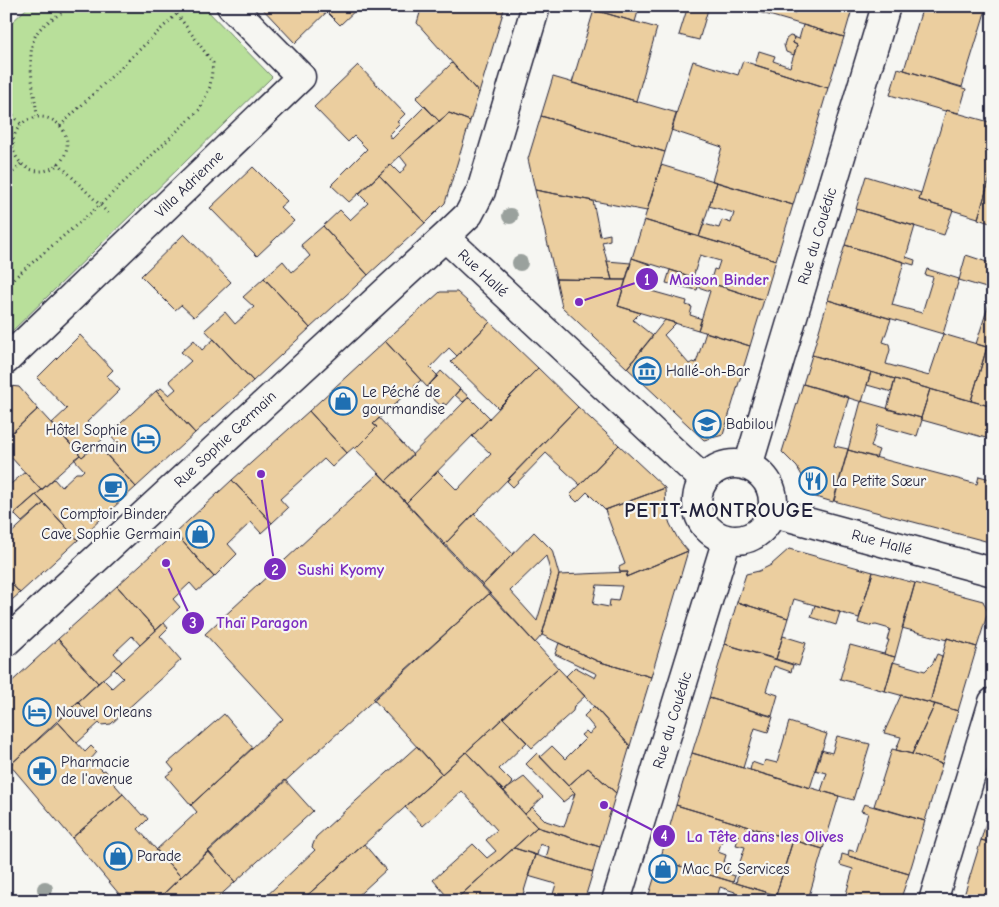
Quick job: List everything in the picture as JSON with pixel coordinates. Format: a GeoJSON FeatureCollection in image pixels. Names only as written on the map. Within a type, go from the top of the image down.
{"type":"FeatureCollection","features":[{"type":"Feature","properties":{"kind":"street","name":"Villa Adrienne"},"geometry":{"type":"LineString","coordinates":[[6,360],[301,77],[231,6]]}},
{"type":"Feature","properties":{"kind":"street","name":"Rue Hallé"},"geometry":{"type":"LineString","coordinates":[[536,6],[481,191],[469,214],[445,237],[704,480]]}},
{"type":"Feature","properties":{"kind":"street","name":"Rue du Couédic"},"geometry":{"type":"LineString","coordinates":[[748,466],[886,6]]}},
{"type":"Feature","properties":{"kind":"street","name":"Rue Sophie Germain"},"geometry":{"type":"LineString","coordinates":[[6,642],[445,237]]}},
{"type":"Feature","properties":{"kind":"street"},"geometry":{"type":"LineString","coordinates":[[736,464],[748,466],[758,472],[766,481],[771,491],[772,503],[765,524],[758,532],[748,538],[738,540],[727,539],[715,535],[706,527],[699,516],[696,503],[698,491],[712,471],[736,464]]}},
{"type":"Feature","properties":{"kind":"street","name":"Rue Hallé"},"geometry":{"type":"LineString","coordinates":[[770,512],[993,572]]}},
{"type":"Feature","properties":{"kind":"street","name":"Rue du Couédic"},"geometry":{"type":"LineString","coordinates":[[616,901],[727,539]]}},
{"type":"Feature","properties":{"kind":"street"},"geometry":{"type":"LineString","coordinates":[[933,901],[993,702]]}},
{"type":"Feature","properties":{"kind":"path"},"geometry":{"type":"LineString","coordinates":[[37,116],[30,55],[32,41],[40,29],[70,6]]}},
{"type":"Feature","properties":{"kind":"path"},"geometry":{"type":"LineString","coordinates":[[6,286],[100,205],[200,109],[210,87],[213,63],[177,14],[167,6]]}},
{"type":"Feature","properties":{"kind":"path"},"geometry":{"type":"LineString","coordinates":[[60,126],[185,6]]}},
{"type":"Feature","properties":{"kind":"path"},"geometry":{"type":"LineString","coordinates":[[6,108],[21,124]]}},
{"type":"Feature","properties":{"kind":"path"},"geometry":{"type":"LineString","coordinates":[[37,116],[46,117],[60,126],[64,132],[66,149],[63,157],[58,163],[44,170],[28,168],[21,164],[16,157],[13,141],[15,132],[21,124],[37,116]]}},
{"type":"Feature","properties":{"kind":"path"},"geometry":{"type":"LineString","coordinates":[[6,140],[13,141]]}},
{"type":"Feature","properties":{"kind":"path"},"geometry":{"type":"LineString","coordinates":[[58,163],[132,239]]}},
{"type":"Feature","properties":{"kind":"path"},"geometry":{"type":"LineString","coordinates":[[6,179],[21,164]]}},
{"type":"Feature","properties":{"kind":"green space"},"geometry":{"type":"Polygon","coordinates":[[[29,6],[203,6],[272,77],[6,337],[6,28],[29,6]]]}},
{"type":"Feature","properties":{"kind":"building"},"geometry":{"type":"Polygon","coordinates":[[[260,6],[333,6],[295,43],[260,6]]]}},
{"type":"Feature","properties":{"kind":"building"},"geometry":{"type":"Polygon","coordinates":[[[333,6],[360,6],[340,25],[327,12],[333,6]]]}},
{"type":"Feature","properties":{"kind":"building"},"geometry":{"type":"Polygon","coordinates":[[[422,6],[505,6],[479,93],[417,23],[422,6]]]}},
{"type":"Feature","properties":{"kind":"building"},"geometry":{"type":"Polygon","coordinates":[[[582,6],[639,6],[639,8],[635,22],[582,6]]]}},
{"type":"Feature","properties":{"kind":"building"},"geometry":{"type":"Polygon","coordinates":[[[688,6],[709,6],[699,40],[679,35],[688,6]]]}},
{"type":"Feature","properties":{"kind":"building"},"geometry":{"type":"Polygon","coordinates":[[[738,6],[765,6],[763,10],[771,12],[772,6],[774,6],[795,13],[797,6],[853,6],[844,37],[738,6]]]}},
{"type":"Feature","properties":{"kind":"building"},"geometry":{"type":"Polygon","coordinates":[[[923,6],[987,6],[962,87],[904,70],[923,6]]]}},
{"type":"Feature","properties":{"kind":"building"},"geometry":{"type":"Polygon","coordinates":[[[594,10],[657,28],[636,101],[572,83],[594,10]]]}},
{"type":"Feature","properties":{"kind":"building"},"geometry":{"type":"Polygon","coordinates":[[[803,25],[844,37],[828,88],[755,65],[759,51],[775,56],[773,61],[790,67],[797,45],[793,43],[794,37],[799,39],[803,25]]]}},
{"type":"Feature","properties":{"kind":"building"},"geometry":{"type":"Polygon","coordinates":[[[790,36],[794,37],[793,43],[797,45],[794,55],[786,52],[784,45],[786,39],[790,36]]]}},
{"type":"Feature","properties":{"kind":"building"},"geometry":{"type":"Polygon","coordinates":[[[693,61],[738,75],[743,61],[828,88],[793,205],[712,181],[722,147],[671,130],[693,61]]]}},
{"type":"Feature","properties":{"kind":"building"},"geometry":{"type":"Polygon","coordinates":[[[452,63],[479,93],[470,121],[449,113],[439,121],[416,98],[452,63]]]}},
{"type":"Feature","properties":{"kind":"building"},"geometry":{"type":"Polygon","coordinates":[[[358,65],[405,114],[397,122],[400,124],[389,135],[392,139],[425,106],[439,121],[349,202],[331,185],[367,149],[354,136],[348,142],[314,107],[358,65]]]}},
{"type":"Feature","properties":{"kind":"building"},"geometry":{"type":"Polygon","coordinates":[[[898,68],[966,89],[959,113],[945,111],[890,95],[898,68]]]}},
{"type":"Feature","properties":{"kind":"building"},"geometry":{"type":"Polygon","coordinates":[[[553,77],[677,113],[665,152],[541,116],[553,77]]]}},
{"type":"Feature","properties":{"kind":"building"},"geometry":{"type":"Polygon","coordinates":[[[946,110],[993,123],[993,168],[978,218],[919,200],[946,110]]]}},
{"type":"Feature","properties":{"kind":"building"},"geometry":{"type":"Polygon","coordinates":[[[449,113],[470,121],[445,203],[425,223],[379,175],[391,165],[400,174],[407,165],[400,156],[449,113]]]}},
{"type":"Feature","properties":{"kind":"building"},"geometry":{"type":"Polygon","coordinates":[[[541,116],[665,152],[647,211],[535,190],[528,159],[541,116]]]}},
{"type":"Feature","properties":{"kind":"building"},"geometry":{"type":"Polygon","coordinates":[[[661,165],[717,182],[699,237],[644,220],[661,165]]]}},
{"type":"Feature","properties":{"kind":"building"},"geometry":{"type":"Polygon","coordinates":[[[253,167],[287,201],[280,207],[294,221],[257,256],[210,208],[253,167]]]}},
{"type":"Feature","properties":{"kind":"building"},"geometry":{"type":"Polygon","coordinates":[[[991,174],[993,175],[993,224],[978,219],[991,174]]]}},
{"type":"Feature","properties":{"kind":"building"},"geometry":{"type":"Polygon","coordinates":[[[379,175],[425,223],[368,275],[323,226],[340,210],[350,220],[368,203],[359,194],[379,175]]]}},
{"type":"Feature","properties":{"kind":"building"},"geometry":{"type":"Polygon","coordinates":[[[866,176],[921,193],[919,200],[953,210],[944,235],[856,209],[866,176]]]}},
{"type":"Feature","properties":{"kind":"building"},"geometry":{"type":"Polygon","coordinates":[[[717,182],[793,205],[776,260],[699,237],[704,224],[719,228],[722,220],[731,223],[734,213],[709,206],[717,182]]]}},
{"type":"Feature","properties":{"kind":"building"},"geometry":{"type":"Polygon","coordinates":[[[535,190],[593,201],[600,236],[610,234],[610,240],[602,242],[612,280],[556,279],[535,190]]]}},
{"type":"Feature","properties":{"kind":"building"},"geometry":{"type":"Polygon","coordinates":[[[856,209],[915,226],[906,257],[915,260],[914,265],[845,245],[856,209]]]}},
{"type":"Feature","properties":{"kind":"building"},"geometry":{"type":"Polygon","coordinates":[[[644,220],[776,260],[764,300],[710,283],[714,269],[717,270],[720,261],[700,255],[693,277],[632,258],[644,220]]]}},
{"type":"Feature","properties":{"kind":"building"},"geometry":{"type":"Polygon","coordinates":[[[323,226],[368,275],[310,328],[264,278],[283,261],[292,272],[310,256],[301,245],[323,226]]]}},
{"type":"Feature","properties":{"kind":"building"},"geometry":{"type":"Polygon","coordinates":[[[184,234],[231,282],[194,317],[181,305],[175,310],[141,276],[184,234]]]}},
{"type":"Feature","properties":{"kind":"building"},"geometry":{"type":"Polygon","coordinates":[[[845,245],[904,262],[892,305],[922,313],[933,277],[925,275],[927,269],[959,279],[943,334],[828,300],[845,245]]]}},
{"type":"Feature","properties":{"kind":"building"},"geometry":{"type":"Polygon","coordinates":[[[966,255],[993,264],[993,290],[959,280],[966,255]]]}},
{"type":"Feature","properties":{"kind":"building"},"geometry":{"type":"Polygon","coordinates":[[[632,258],[651,265],[644,289],[687,301],[686,305],[692,307],[690,315],[702,319],[698,330],[618,306],[632,258]]]}},
{"type":"Feature","properties":{"kind":"building"},"geometry":{"type":"Polygon","coordinates":[[[607,261],[631,263],[626,280],[612,280],[607,261]]]}},
{"type":"Feature","properties":{"kind":"building"},"geometry":{"type":"Polygon","coordinates":[[[670,270],[764,300],[750,346],[698,330],[710,291],[698,287],[697,290],[666,283],[670,270]]]}},
{"type":"Feature","properties":{"kind":"building"},"geometry":{"type":"Polygon","coordinates":[[[264,278],[310,328],[253,381],[205,330],[225,312],[235,324],[254,307],[243,297],[264,278]]]}},
{"type":"Feature","properties":{"kind":"building"},"geometry":{"type":"Polygon","coordinates":[[[556,279],[626,280],[618,306],[640,313],[633,320],[653,336],[627,368],[562,307],[556,279]]]}},
{"type":"Feature","properties":{"kind":"building"},"geometry":{"type":"Polygon","coordinates":[[[993,291],[993,349],[976,344],[993,291]]]}},
{"type":"Feature","properties":{"kind":"building"},"geometry":{"type":"Polygon","coordinates":[[[440,292],[457,292],[490,322],[457,356],[449,348],[430,368],[438,376],[427,387],[385,341],[440,292]]]}},
{"type":"Feature","properties":{"kind":"building"},"geometry":{"type":"Polygon","coordinates":[[[828,300],[891,319],[883,342],[889,344],[890,350],[886,364],[929,376],[943,334],[987,347],[971,401],[812,355],[828,300]]]}},
{"type":"Feature","properties":{"kind":"building"},"geometry":{"type":"Polygon","coordinates":[[[665,320],[676,323],[664,335],[689,364],[696,363],[706,332],[750,346],[723,435],[704,440],[627,368],[665,320]]]}},
{"type":"Feature","properties":{"kind":"building"},"geometry":{"type":"Polygon","coordinates":[[[490,322],[538,368],[498,408],[451,362],[490,322]]]}},
{"type":"Feature","properties":{"kind":"building"},"geometry":{"type":"Polygon","coordinates":[[[80,335],[113,370],[107,376],[120,390],[87,422],[103,439],[82,457],[52,423],[67,409],[37,378],[80,335]]]}},
{"type":"Feature","properties":{"kind":"building"},"geometry":{"type":"Polygon","coordinates":[[[214,339],[253,381],[195,433],[156,391],[161,388],[169,395],[176,389],[169,381],[191,361],[181,352],[194,340],[202,350],[214,339]]]}},
{"type":"Feature","properties":{"kind":"building"},"geometry":{"type":"Polygon","coordinates":[[[385,341],[421,380],[373,424],[377,427],[355,449],[354,447],[347,453],[309,411],[385,341]]]}},
{"type":"Feature","properties":{"kind":"building"},"geometry":{"type":"Polygon","coordinates":[[[987,347],[993,349],[993,407],[971,401],[987,347]]]}},
{"type":"Feature","properties":{"kind":"building"},"geometry":{"type":"Polygon","coordinates":[[[812,355],[871,372],[862,402],[803,384],[812,355]]]}},
{"type":"Feature","properties":{"kind":"building"},"geometry":{"type":"Polygon","coordinates":[[[538,368],[578,407],[444,545],[406,503],[438,471],[457,490],[491,454],[472,436],[538,368]]]}},
{"type":"Feature","properties":{"kind":"building"},"geometry":{"type":"Polygon","coordinates":[[[441,371],[460,389],[446,405],[443,403],[441,406],[430,396],[433,392],[427,387],[441,371]]]}},
{"type":"Feature","properties":{"kind":"building"},"geometry":{"type":"Polygon","coordinates":[[[871,372],[895,379],[892,392],[867,385],[871,372]]]}},
{"type":"Feature","properties":{"kind":"building"},"geometry":{"type":"Polygon","coordinates":[[[895,379],[930,389],[921,418],[887,409],[895,379]]]}},
{"type":"Feature","properties":{"kind":"building"},"geometry":{"type":"Polygon","coordinates":[[[803,384],[849,397],[834,446],[848,449],[833,502],[809,495],[804,479],[797,467],[782,452],[803,384]]]}},
{"type":"Feature","properties":{"kind":"building"},"geometry":{"type":"Polygon","coordinates":[[[10,386],[19,387],[38,409],[6,438],[6,389],[10,386]]]}},
{"type":"Feature","properties":{"kind":"building"},"geometry":{"type":"Polygon","coordinates":[[[460,389],[469,397],[463,402],[455,395],[460,389]]]}},
{"type":"Feature","properties":{"kind":"building"},"geometry":{"type":"Polygon","coordinates":[[[930,389],[993,407],[993,440],[922,420],[930,389]]]}},
{"type":"Feature","properties":{"kind":"building"},"geometry":{"type":"Polygon","coordinates":[[[156,391],[195,433],[136,487],[105,453],[116,442],[109,434],[156,391]]]}},
{"type":"Feature","properties":{"kind":"building"},"geometry":{"type":"Polygon","coordinates":[[[469,397],[490,418],[406,503],[386,481],[469,397]]]}},
{"type":"Feature","properties":{"kind":"building"},"geometry":{"type":"Polygon","coordinates":[[[861,401],[921,418],[917,436],[878,425],[871,447],[879,450],[876,458],[848,450],[861,401]]]}},
{"type":"Feature","properties":{"kind":"building"},"geometry":{"type":"Polygon","coordinates":[[[578,407],[619,445],[580,485],[546,453],[513,487],[507,481],[578,407]]]}},
{"type":"Feature","properties":{"kind":"building"},"geometry":{"type":"Polygon","coordinates":[[[38,409],[80,455],[41,490],[9,455],[6,457],[6,438],[38,409]]]}},
{"type":"Feature","properties":{"kind":"building"},"geometry":{"type":"Polygon","coordinates":[[[309,411],[347,453],[332,467],[324,459],[280,499],[288,508],[272,523],[232,480],[309,411]]]}},
{"type":"Feature","properties":{"kind":"building"},"geometry":{"type":"Polygon","coordinates":[[[379,418],[413,455],[386,481],[355,449],[377,427],[373,424],[379,418]]]}},
{"type":"Feature","properties":{"kind":"building"},"geometry":{"type":"Polygon","coordinates":[[[96,444],[136,487],[78,540],[36,495],[54,479],[61,487],[76,473],[81,473],[84,470],[74,459],[80,455],[82,457],[96,444]]]}},
{"type":"Feature","properties":{"kind":"building"},"geometry":{"type":"Polygon","coordinates":[[[619,445],[665,488],[605,510],[587,492],[577,502],[570,495],[619,445]]]}},
{"type":"Feature","properties":{"kind":"building"},"geometry":{"type":"Polygon","coordinates":[[[848,450],[977,484],[979,476],[990,479],[988,486],[993,488],[993,543],[834,501],[848,450]]]}},
{"type":"Feature","properties":{"kind":"building"},"geometry":{"type":"Polygon","coordinates":[[[25,472],[41,490],[14,514],[6,524],[6,488],[25,472]]]}},
{"type":"Feature","properties":{"kind":"building"},"geometry":{"type":"Polygon","coordinates":[[[379,473],[490,593],[181,877],[156,850],[197,812],[191,805],[283,719],[205,634],[379,473]]]}},
{"type":"Feature","properties":{"kind":"building"},"geometry":{"type":"Polygon","coordinates":[[[232,480],[272,523],[261,533],[251,522],[228,544],[237,554],[214,577],[175,533],[232,480]]]}},
{"type":"Feature","properties":{"kind":"building"},"geometry":{"type":"Polygon","coordinates":[[[665,488],[666,512],[670,524],[678,539],[688,551],[626,577],[628,572],[620,572],[619,567],[625,564],[605,510],[665,488]]]}},
{"type":"Feature","properties":{"kind":"building"},"geometry":{"type":"Polygon","coordinates":[[[36,495],[44,503],[22,522],[14,514],[36,495]]]}},
{"type":"Feature","properties":{"kind":"building"},"geometry":{"type":"Polygon","coordinates":[[[44,503],[78,540],[20,593],[6,578],[6,538],[44,503]]]}},
{"type":"Feature","properties":{"kind":"building"},"geometry":{"type":"Polygon","coordinates":[[[474,514],[513,554],[482,586],[444,545],[474,514]]]}},
{"type":"Feature","properties":{"kind":"building"},"geometry":{"type":"Polygon","coordinates":[[[534,532],[552,550],[559,575],[542,635],[535,643],[482,586],[534,532]],[[546,556],[510,591],[537,621],[551,574],[546,556]]]}},
{"type":"Feature","properties":{"kind":"building"},"geometry":{"type":"Polygon","coordinates":[[[175,533],[214,577],[197,591],[190,583],[173,599],[180,607],[156,630],[117,586],[175,533]]]}},
{"type":"Feature","properties":{"kind":"building"},"geometry":{"type":"Polygon","coordinates":[[[789,549],[873,572],[859,618],[794,599],[788,618],[737,602],[746,574],[759,571],[771,565],[789,549]]]}},
{"type":"Feature","properties":{"kind":"building"},"geometry":{"type":"Polygon","coordinates":[[[688,551],[651,677],[597,661],[542,635],[559,575],[628,572],[626,577],[688,551]],[[597,585],[593,604],[609,607],[610,600],[618,601],[622,586],[597,585]]]}},
{"type":"Feature","properties":{"kind":"building"},"geometry":{"type":"Polygon","coordinates":[[[873,572],[915,583],[895,657],[884,654],[889,640],[887,640],[890,629],[858,623],[873,572]]]}},
{"type":"Feature","properties":{"kind":"building"},"geometry":{"type":"Polygon","coordinates":[[[6,578],[20,593],[6,605],[6,578]]]}},
{"type":"Feature","properties":{"kind":"building"},"geometry":{"type":"Polygon","coordinates":[[[915,583],[983,601],[988,612],[977,647],[902,628],[915,583]]]}},
{"type":"Feature","properties":{"kind":"building"},"geometry":{"type":"Polygon","coordinates":[[[117,586],[156,630],[140,645],[132,636],[114,653],[122,662],[98,683],[58,639],[117,586]]]}},
{"type":"Feature","properties":{"kind":"building"},"geometry":{"type":"Polygon","coordinates":[[[490,593],[558,668],[442,774],[373,699],[490,593]]]}},
{"type":"Feature","properties":{"kind":"building"},"geometry":{"type":"Polygon","coordinates":[[[737,602],[788,618],[776,659],[725,644],[737,602]]]}},
{"type":"Feature","properties":{"kind":"building"},"geometry":{"type":"Polygon","coordinates":[[[815,605],[840,612],[836,625],[811,617],[815,605]]]}},
{"type":"Feature","properties":{"kind":"building"},"geometry":{"type":"Polygon","coordinates":[[[164,623],[168,628],[160,636],[181,660],[111,724],[101,725],[78,702],[103,679],[112,688],[123,678],[114,669],[164,623]]]}},
{"type":"Feature","properties":{"kind":"building"},"geometry":{"type":"Polygon","coordinates":[[[783,636],[806,643],[799,666],[776,659],[783,636]]]}},
{"type":"Feature","properties":{"kind":"building"},"geometry":{"type":"Polygon","coordinates":[[[947,638],[977,647],[958,711],[930,703],[947,638]]]}},
{"type":"Feature","properties":{"kind":"building","name":"Nouvel Orleans"},"geometry":{"type":"Polygon","coordinates":[[[58,639],[98,683],[10,765],[6,761],[6,687],[58,639]]]}},
{"type":"Feature","properties":{"kind":"building"},"geometry":{"type":"Polygon","coordinates":[[[559,643],[597,661],[651,677],[630,746],[566,676],[575,667],[595,678],[597,674],[555,654],[559,643]]]}},
{"type":"Feature","properties":{"kind":"building"},"geometry":{"type":"Polygon","coordinates":[[[725,644],[793,665],[791,672],[774,666],[766,691],[778,695],[772,716],[709,698],[725,644]]]}},
{"type":"Feature","properties":{"kind":"building"},"geometry":{"type":"Polygon","coordinates":[[[850,645],[895,657],[885,691],[840,679],[850,645]]]}},
{"type":"Feature","properties":{"kind":"building"},"geometry":{"type":"Polygon","coordinates":[[[937,654],[942,656],[930,703],[885,691],[893,662],[925,671],[933,663],[937,654]]]}},
{"type":"Feature","properties":{"kind":"building"},"geometry":{"type":"Polygon","coordinates":[[[558,668],[585,696],[574,706],[573,711],[532,748],[503,718],[558,668]]]}},
{"type":"Feature","properties":{"kind":"building"},"geometry":{"type":"Polygon","coordinates":[[[901,695],[935,704],[912,754],[896,750],[901,737],[884,733],[901,695]]]}},
{"type":"Feature","properties":{"kind":"building"},"geometry":{"type":"Polygon","coordinates":[[[709,698],[773,717],[768,732],[755,728],[743,768],[692,753],[709,698]]]}},
{"type":"Feature","properties":{"kind":"building"},"geometry":{"type":"Polygon","coordinates":[[[78,702],[99,723],[77,743],[58,722],[78,702]]]}},
{"type":"Feature","properties":{"kind":"building"},"geometry":{"type":"Polygon","coordinates":[[[935,704],[958,711],[942,764],[912,754],[935,704]]]}},
{"type":"Feature","properties":{"kind":"building"},"geometry":{"type":"Polygon","coordinates":[[[594,706],[630,746],[616,793],[588,768],[568,786],[540,757],[552,746],[565,759],[585,739],[581,735],[586,731],[589,734],[595,729],[584,716],[594,706]]]}},
{"type":"Feature","properties":{"kind":"building"},"geometry":{"type":"Polygon","coordinates":[[[224,714],[253,748],[191,805],[166,776],[174,770],[168,763],[224,714]]]}},
{"type":"Feature","properties":{"kind":"building"},"geometry":{"type":"Polygon","coordinates":[[[503,718],[527,742],[499,769],[513,783],[504,791],[466,752],[503,718]]]}},
{"type":"Feature","properties":{"kind":"building"},"geometry":{"type":"Polygon","coordinates":[[[58,722],[85,752],[91,746],[97,752],[91,759],[103,771],[105,770],[111,777],[109,778],[123,794],[72,838],[10,765],[58,722]]]}},
{"type":"Feature","properties":{"kind":"building"},"geometry":{"type":"Polygon","coordinates":[[[789,722],[827,734],[810,788],[750,770],[752,762],[763,766],[765,760],[777,763],[789,722]]]}},
{"type":"Feature","properties":{"kind":"building"},"geometry":{"type":"Polygon","coordinates":[[[837,736],[870,744],[853,800],[821,791],[827,773],[815,770],[821,750],[832,753],[837,736]]]}},
{"type":"Feature","properties":{"kind":"building"},"geometry":{"type":"Polygon","coordinates":[[[417,746],[442,774],[301,901],[261,901],[315,850],[312,847],[316,837],[417,746]]]}},
{"type":"Feature","properties":{"kind":"building"},"geometry":{"type":"Polygon","coordinates":[[[892,749],[942,764],[925,821],[874,806],[892,749]]]}},
{"type":"Feature","properties":{"kind":"building"},"geometry":{"type":"Polygon","coordinates":[[[466,752],[537,827],[454,901],[451,901],[433,880],[473,844],[487,858],[496,851],[486,840],[497,830],[462,791],[423,826],[405,807],[466,752]]]}},
{"type":"Feature","properties":{"kind":"building"},"geometry":{"type":"Polygon","coordinates":[[[537,753],[575,793],[563,802],[526,764],[537,753]]]}},
{"type":"Feature","properties":{"kind":"building"},"geometry":{"type":"Polygon","coordinates":[[[692,753],[839,796],[823,849],[676,805],[692,753]]]}},
{"type":"Feature","properties":{"kind":"building"},"geometry":{"type":"Polygon","coordinates":[[[588,768],[616,793],[600,847],[537,827],[525,814],[532,807],[546,821],[564,827],[575,793],[568,786],[588,768]]]}},
{"type":"Feature","properties":{"kind":"building"},"geometry":{"type":"Polygon","coordinates":[[[524,777],[543,797],[525,814],[504,791],[524,777]]]}},
{"type":"Feature","properties":{"kind":"building"},"geometry":{"type":"Polygon","coordinates":[[[285,780],[313,811],[235,882],[208,851],[285,780]]]}},
{"type":"Feature","properties":{"kind":"building"},"geometry":{"type":"Polygon","coordinates":[[[123,794],[148,819],[138,829],[181,877],[156,901],[125,901],[72,838],[123,794]]]}},
{"type":"Feature","properties":{"kind":"building"},"geometry":{"type":"Polygon","coordinates":[[[864,804],[925,821],[909,874],[848,856],[849,850],[856,852],[868,813],[861,811],[864,804]]]}},
{"type":"Feature","properties":{"kind":"building"},"geometry":{"type":"Polygon","coordinates":[[[676,805],[793,840],[776,895],[736,883],[739,871],[737,871],[745,847],[736,845],[739,836],[725,831],[718,852],[726,855],[724,862],[729,863],[726,873],[735,876],[733,882],[660,860],[676,805]]]}},
{"type":"Feature","properties":{"kind":"building"},"geometry":{"type":"Polygon","coordinates":[[[991,805],[993,805],[993,843],[981,840],[991,805]]]}},
{"type":"Feature","properties":{"kind":"building"},"geometry":{"type":"Polygon","coordinates":[[[537,827],[600,847],[593,872],[546,858],[549,847],[540,844],[537,855],[514,848],[537,827]]]}},
{"type":"Feature","properties":{"kind":"building"},"geometry":{"type":"Polygon","coordinates":[[[793,840],[823,849],[809,896],[820,901],[795,901],[776,895],[793,840]]]}},
{"type":"Feature","properties":{"kind":"building"},"geometry":{"type":"Polygon","coordinates":[[[981,840],[993,843],[993,901],[970,901],[963,899],[981,840]]]}},
{"type":"Feature","properties":{"kind":"building"},"geometry":{"type":"Polygon","coordinates":[[[364,844],[386,870],[352,901],[301,901],[364,844]]]}},
{"type":"Feature","properties":{"kind":"building"},"geometry":{"type":"Polygon","coordinates":[[[514,848],[535,855],[521,901],[454,901],[514,848]]]}},
{"type":"Feature","properties":{"kind":"building"},"geometry":{"type":"Polygon","coordinates":[[[208,851],[235,882],[214,901],[156,901],[208,851]]]}},
{"type":"Feature","properties":{"kind":"building"},"geometry":{"type":"Polygon","coordinates":[[[842,854],[909,874],[900,901],[844,901],[853,869],[840,865],[842,854]]]}},
{"type":"Feature","properties":{"kind":"building"},"geometry":{"type":"Polygon","coordinates":[[[535,855],[593,872],[584,901],[551,901],[556,884],[528,876],[535,855]]]}},
{"type":"Feature","properties":{"kind":"building"},"geometry":{"type":"Polygon","coordinates":[[[660,860],[766,892],[762,901],[735,894],[735,892],[720,887],[716,901],[647,901],[660,860]]]}},
{"type":"Feature","properties":{"kind":"place","name":"Maison Binder"},"geometry":{"type":"Point","coordinates":[579,302]}},
{"type":"Feature","properties":{"kind":"place","name":"Hallé-oh-Bar"},"geometry":{"type":"Point","coordinates":[647,371]}},
{"type":"Feature","properties":{"kind":"place","name":"Le Péché de gourmandise"},"geometry":{"type":"Point","coordinates":[343,401]}},
{"type":"Feature","properties":{"kind":"place","name":"Babilou"},"geometry":{"type":"Point","coordinates":[707,424]}},
{"type":"Feature","properties":{"kind":"place","name":"Hôtel Sophie Germain"},"geometry":{"type":"Point","coordinates":[146,439]}},
{"type":"Feature","properties":{"kind":"place","name":"Sushi Kyomy"},"geometry":{"type":"Point","coordinates":[261,474]}},
{"type":"Feature","properties":{"kind":"place","name":"La Petite Sœur"},"geometry":{"type":"Point","coordinates":[813,481]}},
{"type":"Feature","properties":{"kind":"place","name":"Comptoir Binder"},"geometry":{"type":"Point","coordinates":[113,488]}},
{"type":"Feature","properties":{"kind":"place","name":"Cave Sophie Germain"},"geometry":{"type":"Point","coordinates":[200,534]}},
{"type":"Feature","properties":{"kind":"place","name":"Thaï Paragon"},"geometry":{"type":"Point","coordinates":[166,563]}},
{"type":"Feature","properties":{"kind":"place","name":"Nouvel Orleans"},"geometry":{"type":"Point","coordinates":[37,712]}},
{"type":"Feature","properties":{"kind":"place","name":"Pharmacie de l'avenue"},"geometry":{"type":"Point","coordinates":[42,771]}},
{"type":"Feature","properties":{"kind":"place","name":"La Tête dans les Olives"},"geometry":{"type":"Point","coordinates":[604,805]}},
{"type":"Feature","properties":{"kind":"place","name":"Parade"},"geometry":{"type":"Point","coordinates":[118,856]}},
{"type":"Feature","properties":{"kind":"place","name":"Mac PC Services"},"geometry":{"type":"Point","coordinates":[663,869]}},
{"type":"Feature","properties":{"kind":"district","name":"PETIT-MONTROUGE"},"geometry":{"type":"Point","coordinates":[719,510]}}]}
